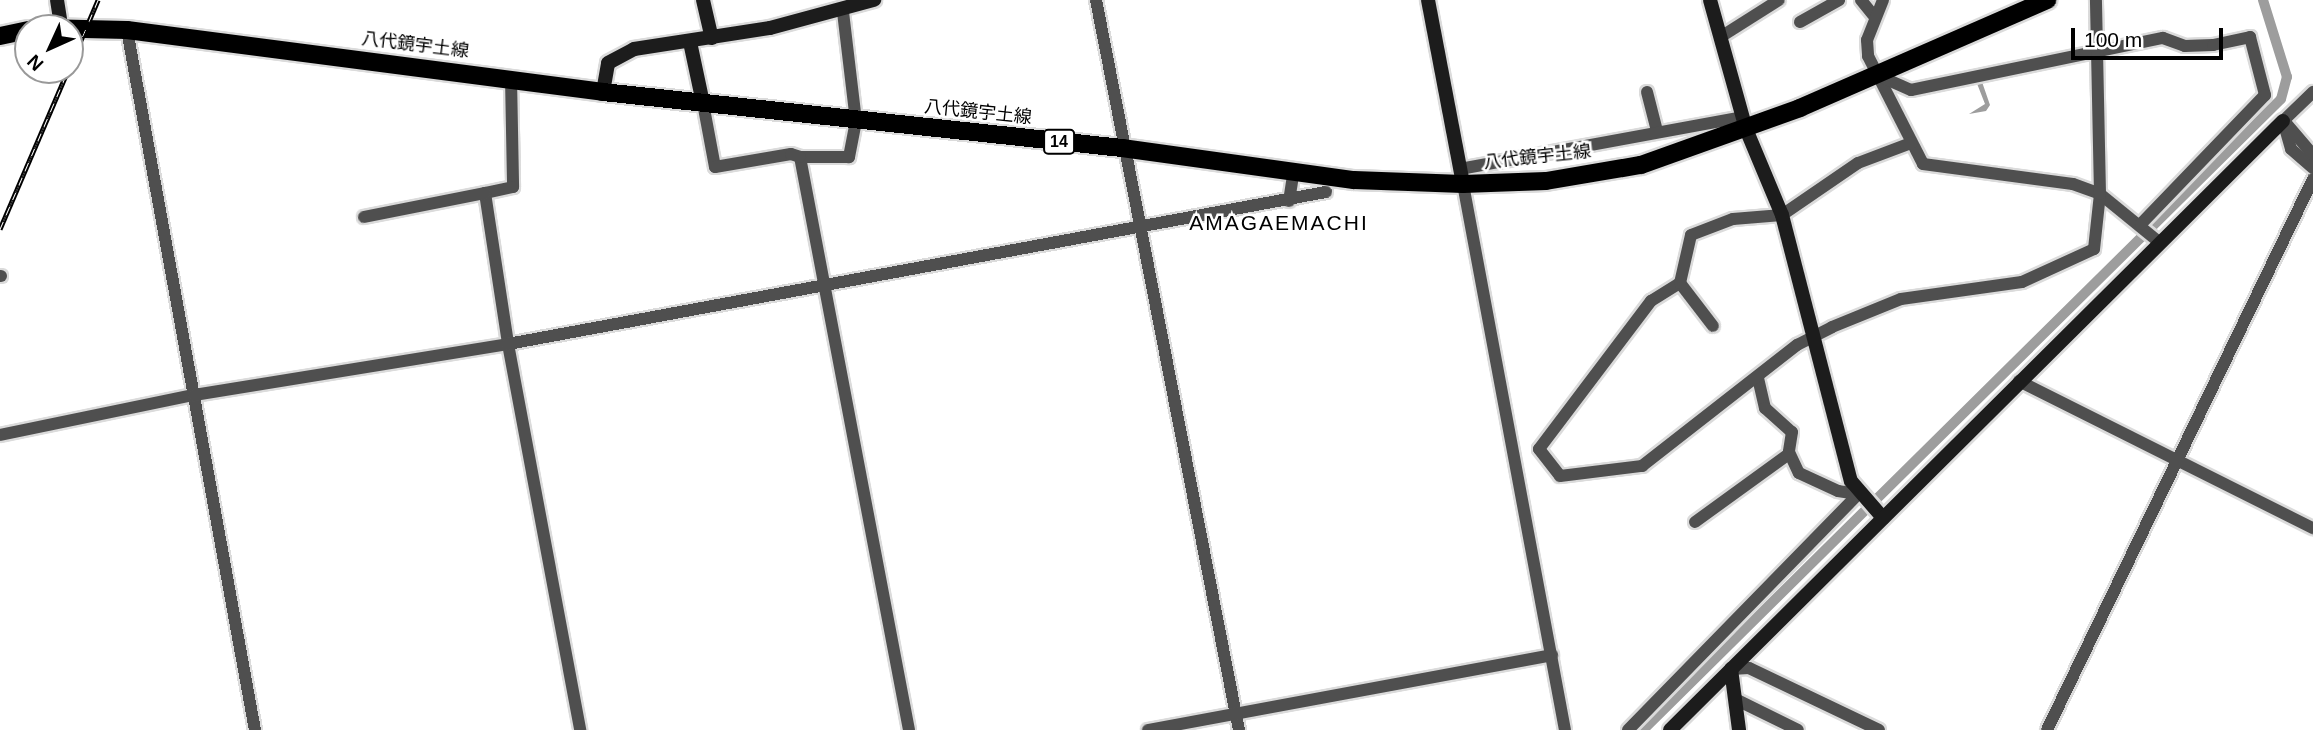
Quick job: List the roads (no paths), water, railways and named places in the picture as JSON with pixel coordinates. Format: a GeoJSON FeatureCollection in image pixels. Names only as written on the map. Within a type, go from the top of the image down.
{"type":"FeatureCollection","features":[{"type":"Feature","properties":{"kind":"main road","name":"八代鏡宇土線"},"geometry":{"type":"LineString","coordinates":[[84,27],[511,78],[603,92],[1122,148],[1354,180],[1462,177],[1546,181],[1641,165],[1744,123],[1877,75],[2047,0]]}},
{"type":"Feature","properties":{"kind":"street"},"geometry":{"type":"LineString","coordinates":[[703,0],[712,38]]}},
{"type":"Feature","properties":{"kind":"street"},"geometry":{"type":"LineString","coordinates":[[603,92],[608,64],[619,55],[843,12],[874,0]]}},
{"type":"Feature","properties":{"kind":"street"},"geometry":{"type":"LineString","coordinates":[[1096,0],[1122,148],[1142,228],[1239,730]]}},
{"type":"Feature","properties":{"kind":"street"},"geometry":{"type":"LineString","coordinates":[[1428,0],[1565,730]]}},
{"type":"Feature","properties":{"kind":"street"},"geometry":{"type":"LineString","coordinates":[[1710,0],[1744,123],[1782,215],[1858,494],[1883,518]]}},
{"type":"Feature","properties":{"kind":"street"},"geometry":{"type":"LineString","coordinates":[[1722,36],[1779,0]]}},
{"type":"Feature","properties":{"kind":"street"},"geometry":{"type":"LineString","coordinates":[[1800,22],[1839,0]]}},
{"type":"Feature","properties":{"kind":"street"},"geometry":{"type":"LineString","coordinates":[[1861,0],[1873,15]]}},
{"type":"Feature","properties":{"kind":"street"},"geometry":{"type":"LineString","coordinates":[[1883,0],[1873,15],[1867,40],[1877,75],[1923,164],[1941,170],[2073,184],[2101,194],[2160,242]]}},
{"type":"Feature","properties":{"kind":"street"},"geometry":{"type":"LineString","coordinates":[[1513,445],[1539,449],[1560,476],[1642,466],[1797,345],[1901,299],[2005,286],[2061,266],[2094,249],[2101,194],[2096,0]]}},
{"type":"Feature","properties":{"kind":"street"},"geometry":{"type":"LineString","coordinates":[[690,42],[715,167],[791,154],[800,158],[849,157],[856,121],[843,12]]}},
{"type":"Feature","properties":{"kind":"street"},"geometry":{"type":"LineString","coordinates":[[127,30],[255,730]]}},
{"type":"Feature","properties":{"kind":"street"},"geometry":{"type":"LineString","coordinates":[[1877,75],[1911,90],[2162,38],[2204,46],[2250,37],[2266,89],[2232,132],[2141,224]]}},
{"type":"Feature","properties":{"kind":"street"},"geometry":{"type":"LineString","coordinates":[[364,217],[513,187],[511,78]]}},
{"type":"Feature","properties":{"kind":"street"},"geometry":{"type":"LineString","coordinates":[[1647,92],[1657,131]]}},
{"type":"Feature","properties":{"kind":"street"},"geometry":{"type":"LineString","coordinates":[[1670,730],[2313,92]]}},
{"type":"Feature","properties":{"kind":"street"},"geometry":{"type":"LineString","coordinates":[[2283,121],[2313,155]]}},
{"type":"Feature","properties":{"kind":"street"},"geometry":{"type":"LineString","coordinates":[[2283,121],[2291,149],[2313,167]]}},
{"type":"Feature","properties":{"kind":"street"},"geometry":{"type":"LineString","coordinates":[[1462,177],[1657,131],[1744,123]]}},
{"type":"Feature","properties":{"kind":"street"},"geometry":{"type":"LineString","coordinates":[[1539,449],[1651,301],[1680,283],[1692,235],[1733,219],[1782,215],[1858,163],[1911,143]]}},
{"type":"Feature","properties":{"kind":"street"},"geometry":{"type":"LineString","coordinates":[[800,158],[909,730]]}},
{"type":"Feature","properties":{"kind":"street"},"geometry":{"type":"LineString","coordinates":[[1289,201],[1294,171]]}},
{"type":"Feature","properties":{"kind":"street"},"geometry":{"type":"LineString","coordinates":[[2048,730],[2313,179]]}},
{"type":"Feature","properties":{"kind":"street"},"geometry":{"type":"LineString","coordinates":[[0,435],[194,395],[508,344],[1289,201],[1325,192]]}},
{"type":"Feature","properties":{"kind":"street"},"geometry":{"type":"LineString","coordinates":[[485,193],[508,344],[580,730]]}},
{"type":"Feature","properties":{"kind":"street"},"geometry":{"type":"LineString","coordinates":[[1680,283],[1713,326]]}},
{"type":"Feature","properties":{"kind":"street"},"geometry":{"type":"LineString","coordinates":[[1758,378],[1765,408],[1792,432],[1789,454],[1799,473],[1838,491],[1858,494]]}},
{"type":"Feature","properties":{"kind":"street"},"geometry":{"type":"LineString","coordinates":[[2020,381],[2313,528]]}},
{"type":"Feature","properties":{"kind":"street"},"geometry":{"type":"LineString","coordinates":[[1695,522],[1789,454]]}},
{"type":"Feature","properties":{"kind":"street"},"geometry":{"type":"LineString","coordinates":[[1628,730],[1858,494]]}},
{"type":"Feature","properties":{"kind":"street"},"geometry":{"type":"LineString","coordinates":[[1148,730],[1552,655]]}},
{"type":"Feature","properties":{"kind":"street"},"geometry":{"type":"LineString","coordinates":[[1731,669],[1749,668],[1879,730]]}},
{"type":"Feature","properties":{"kind":"street"},"geometry":{"type":"LineString","coordinates":[[1731,669],[1739,730]]}},
{"type":"Feature","properties":{"kind":"street"},"geometry":{"type":"LineString","coordinates":[[1735,699],[1798,730]]}},
{"type":"Feature","properties":{"kind":"waterway"},"geometry":{"type":"LineString","coordinates":[[1643,730],[2281,99],[2287,77],[2263,0]]}},
{"type":"Feature","properties":{"kind":"railway"},"geometry":{"type":"LineString","coordinates":[[84,33],[98,0]]}},
{"type":"Feature","properties":{"kind":"railway"},"geometry":{"type":"LineString","coordinates":[[0,229],[62,84]]}},
{"type":"Feature","properties":{"kind":"district","name":"AMAGAEMACHI"},"geometry":{"type":"Point","coordinates":[1279,223]}}]}
